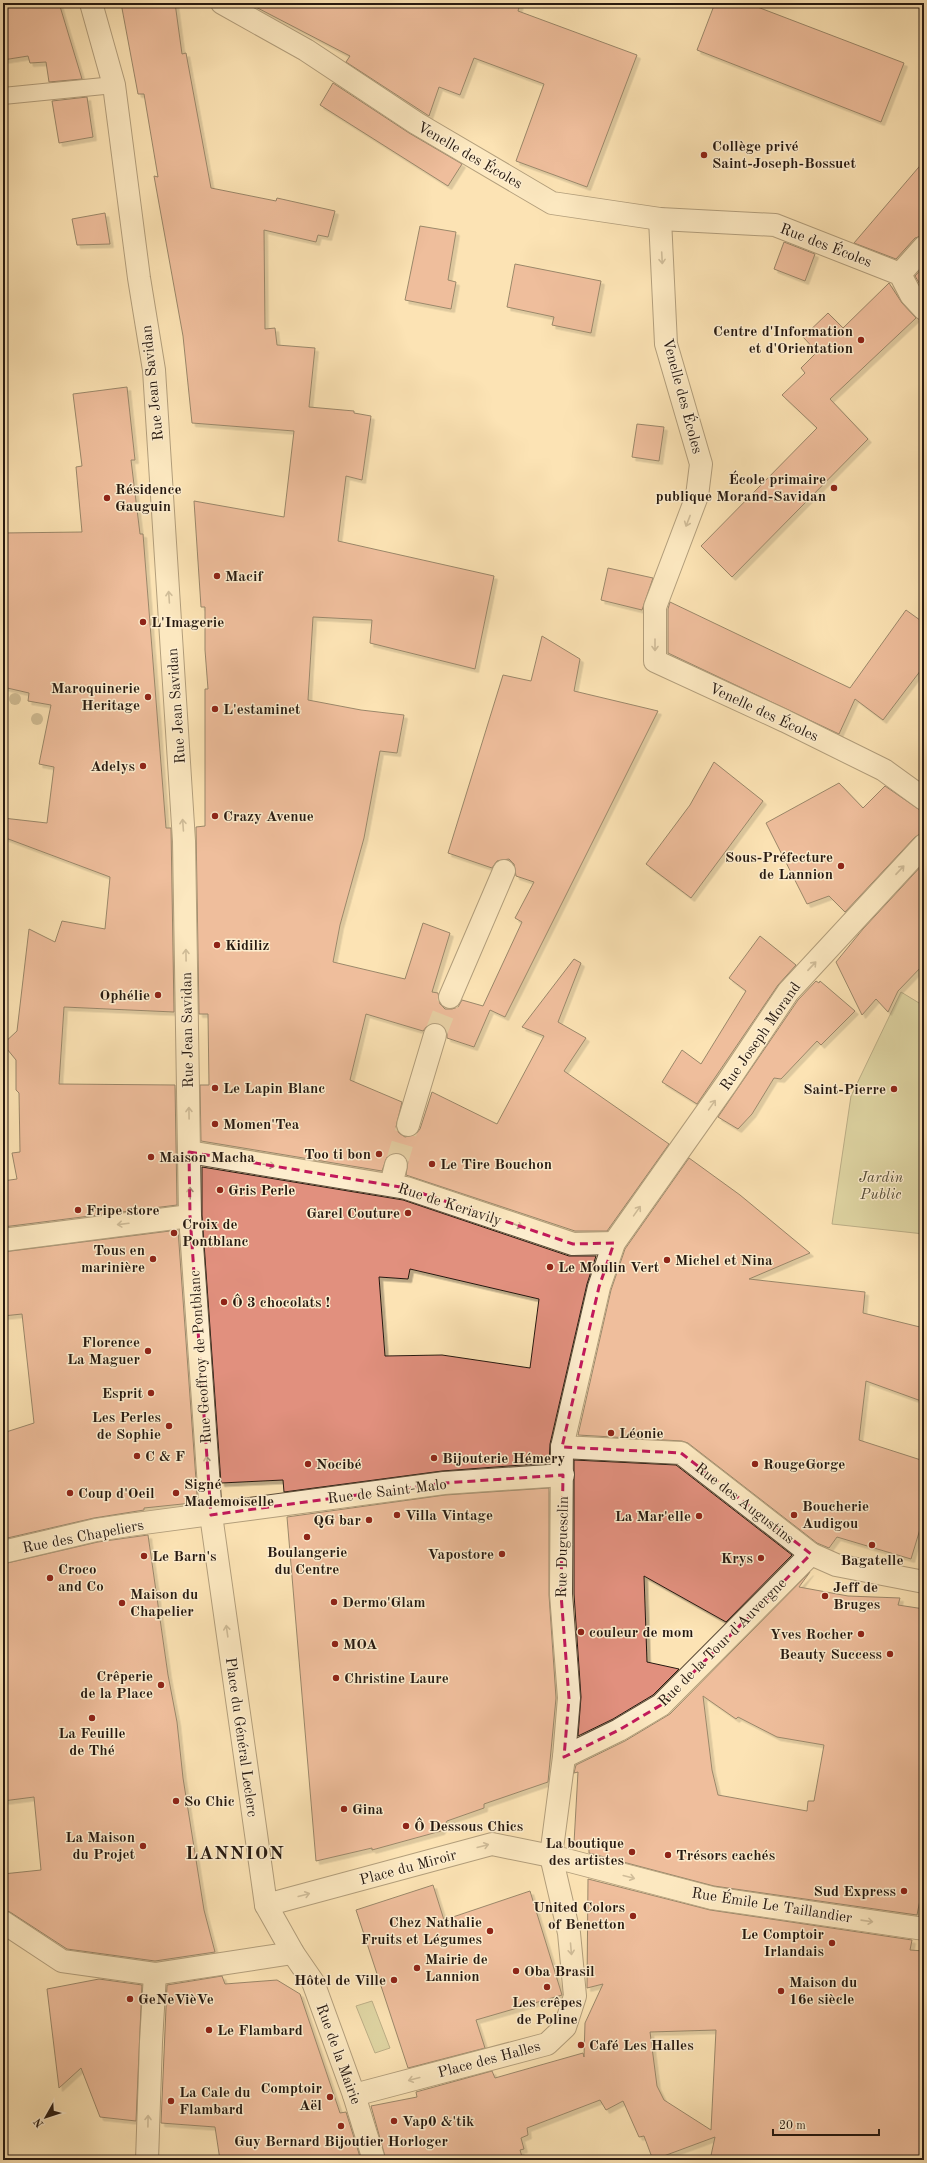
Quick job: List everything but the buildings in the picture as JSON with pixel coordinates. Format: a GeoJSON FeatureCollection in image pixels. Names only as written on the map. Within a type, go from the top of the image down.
{"type":"FeatureCollection","features":[{"type":"Feature","properties":{"kind":"street","name":"Rue Jean Savidan"},"geometry":{"type":"LineString","coordinates":[[90,3],[114,85],[139,278],[154,370],[184,841],[189,1152]]}},
{"type":"Feature","properties":{"kind":"street","name":"Venelle des Écoles"},"geometry":{"type":"LineString","coordinates":[[222,3],[306,50],[416,123],[552,203],[660,219],[666,344],[701,464],[697,496],[655,607],[655,661],[785,721],[884,770],[924,799]]}},
{"type":"Feature","properties":{"kind":"street","name":"Rue des Écoles"},"geometry":{"type":"LineString","coordinates":[[660,219],[775,224],[900,274]]}},
{"type":"Feature","properties":{"kind":"street"},"geometry":{"type":"LineString","coordinates":[[924,247],[900,274],[911,295],[924,309]]}},
{"type":"Feature","properties":{"kind":"street","name":"Rue Joseph Morand"},"geometry":{"type":"LineString","coordinates":[[614,1243],[727,1083],[788,992],[924,845]]}},
{"type":"Feature","properties":{"kind":"street"},"geometry":{"type":"LineString","coordinates":[[450,997],[504,871]]}},
{"type":"Feature","properties":{"kind":"street"},"geometry":{"type":"LineString","coordinates":[[408,1125],[435,1035]]}},
{"type":"Feature","properties":{"kind":"street","name":"Rue de Keriavily"},"geometry":{"type":"LineString","coordinates":[[189,1152],[394,1175],[406,1188],[573,1244],[614,1243]]}},
{"type":"Feature","properties":{"kind":"street","name":"Rue Geoffroy de Pontblanc"},"geometry":{"type":"LineString","coordinates":[[189,1152],[190,1216],[211,1515]]}},
{"type":"Feature","properties":{"kind":"street"},"geometry":{"type":"LineString","coordinates":[[3,1240],[190,1216]]}},
{"type":"Feature","properties":{"kind":"street","name":"Rue Duguesclin"},"geometry":{"type":"LineString","coordinates":[[551,1856],[564,1757],[569,1698],[561,1594],[564,1475],[562,1447],[599,1287],[614,1243]]}},
{"type":"Feature","properties":{"kind":"street","name":"Rue des Augustins"},"geometry":{"type":"LineString","coordinates":[[562,1447],[682,1453],[811,1554],[836,1565],[924,1582]]}},
{"type":"Feature","properties":{"kind":"street","name":"Rue de Saint-Malo"},"geometry":{"type":"LineString","coordinates":[[211,1515],[444,1483],[564,1475]]}},
{"type":"Feature","properties":{"kind":"street","name":"Rue des Chapeliers"},"geometry":{"type":"LineString","coordinates":[[3,1552],[96,1530],[211,1515]]}},
{"type":"Feature","properties":{"kind":"street","name":"Place du Général Leclerc"},"geometry":{"type":"LineString","coordinates":[[211,1515],[266,1905],[294,1953]]}},
{"type":"Feature","properties":{"kind":"street","name":"Rue de la Tour d'Auvergne"},"geometry":{"type":"LineString","coordinates":[[564,1757],[619,1730],[661,1705],[811,1554]]}},
{"type":"Feature","properties":{"kind":"street","name":"Place du Miroir"},"geometry":{"type":"LineString","coordinates":[[266,1905],[492,1844],[551,1856]]}},
{"type":"Feature","properties":{"kind":"street","name":"Rue Émile Le Taillandier"},"geometry":{"type":"LineString","coordinates":[[551,1856],[712,1898],[923,1925]]}},
{"type":"Feature","properties":{"kind":"street","name":"Place des Halles"},"geometry":{"type":"LineString","coordinates":[[354,2095],[547,2044],[565,2027],[575,1996],[569,1933],[551,1856]]}},
{"type":"Feature","properties":{"kind":"street"},"geometry":{"type":"LineString","coordinates":[[3,1922],[62,1961],[156,1974],[294,1953]]}},
{"type":"Feature","properties":{"kind":"street","name":"Rue de la Mairie"},"geometry":{"type":"LineString","coordinates":[[294,1953],[313,1982],[354,2095],[374,2160]]}},
{"type":"Feature","properties":{"kind":"street"},"geometry":{"type":"LineString","coordinates":[[147,2160],[151,2042],[156,1974]]}},
{"type":"Feature","properties":{"kind":"lane"},"geometry":{"type":"LineString","coordinates":[[3,96],[114,85]]}},
{"type":"Feature","properties":{"kind":"highlighted area"},"geometry":{"type":"Polygon","coordinates":[[[189,1152],[406,1188],[573,1244],[614,1243],[599,1287],[562,1447],[681,1453],[811,1554],[661,1705],[619,1730],[564,1757],[569,1698],[561,1594],[563,1475],[444,1483],[211,1515],[190,1216],[189,1152]]]}},
{"type":"Feature","properties":{"kind":"green space","name":"Jardin Public"},"geometry":{"type":"Polygon","coordinates":[[[901,992],[924,1006],[924,1234],[832,1224],[851,1096],[901,992]]]}},
{"type":"Feature","properties":{"kind":"green space"},"geometry":{"type":"Polygon","coordinates":[[[372,2001],[390,2048],[375,2053],[356,2006],[372,2001]]]}},
{"type":"Feature","properties":{"kind":"tunnel"},"geometry":{"type":"LineString","coordinates":[[435,1035],[450,997]]}},
{"type":"Feature","properties":{"kind":"tunnel"},"geometry":{"type":"LineString","coordinates":[[396,1165],[408,1125]]}},
{"type":"Feature","properties":{"kind":"place","name":"Collège privé Saint-Joseph-Bossuet"},"geometry":{"type":"Point","coordinates":[704,155]}},
{"type":"Feature","properties":{"kind":"place","name":"Centre d'Information et d'Orientation"},"geometry":{"type":"Point","coordinates":[861,340]}},
{"type":"Feature","properties":{"kind":"place","name":"École primaire publique Morand-Savidan"},"geometry":{"type":"Point","coordinates":[834,488]}},
{"type":"Feature","properties":{"kind":"place","name":"Résidence Gauguin"},"geometry":{"type":"Point","coordinates":[107,498]}},
{"type":"Feature","properties":{"kind":"place","name":"Macif"},"geometry":{"type":"Point","coordinates":[217,576]}},
{"type":"Feature","properties":{"kind":"place","name":"L'Imagerie"},"geometry":{"type":"Point","coordinates":[143,622]}},
{"type":"Feature","properties":{"kind":"place","name":"Maroquinerie Heritage"},"geometry":{"type":"Point","coordinates":[148,697]}},
{"type":"Feature","properties":{"kind":"place","name":"L'estaminet"},"geometry":{"type":"Point","coordinates":[215,709]}},
{"type":"Feature","properties":{"kind":"place","name":"Adelys"},"geometry":{"type":"Point","coordinates":[143,766]}},
{"type":"Feature","properties":{"kind":"place","name":"Crazy Avenue"},"geometry":{"type":"Point","coordinates":[215,816]}},
{"type":"Feature","properties":{"kind":"place","name":"Sous-Préfecture de Lannion"},"geometry":{"type":"Point","coordinates":[841,866]}},
{"type":"Feature","properties":{"kind":"place","name":"Kidiliz"},"geometry":{"type":"Point","coordinates":[217,945]}},
{"type":"Feature","properties":{"kind":"place","name":"Ophélie"},"geometry":{"type":"Point","coordinates":[158,995]}},
{"type":"Feature","properties":{"kind":"place","name":"Le Lapin Blanc"},"geometry":{"type":"Point","coordinates":[215,1088]}},
{"type":"Feature","properties":{"kind":"place","name":"Saint-Pierre"},"geometry":{"type":"Point","coordinates":[894,1089]}},
{"type":"Feature","properties":{"kind":"place","name":"Momen'Tea"},"geometry":{"type":"Point","coordinates":[215,1124]}},
{"type":"Feature","properties":{"kind":"place","name":"Too ti bon"},"geometry":{"type":"Point","coordinates":[379,1154]}},
{"type":"Feature","properties":{"kind":"place","name":"Maison Macha"},"geometry":{"type":"Point","coordinates":[151,1157]}},
{"type":"Feature","properties":{"kind":"place","name":"Le Tire Bouchon"},"geometry":{"type":"Point","coordinates":[432,1164]}},
{"type":"Feature","properties":{"kind":"place","name":"Gris Perle"},"geometry":{"type":"Point","coordinates":[220,1190]}},
{"type":"Feature","properties":{"kind":"place","name":"Fripe store"},"geometry":{"type":"Point","coordinates":[78,1210]}},
{"type":"Feature","properties":{"kind":"place","name":"Garel Couture"},"geometry":{"type":"Point","coordinates":[408,1213]}},
{"type":"Feature","properties":{"kind":"place","name":"Croix de Pontblanc"},"geometry":{"type":"Point","coordinates":[174,1233]}},
{"type":"Feature","properties":{"kind":"place","name":"Tous en marinière"},"geometry":{"type":"Point","coordinates":[153,1259]}},
{"type":"Feature","properties":{"kind":"place","name":"Michel et Nina"},"geometry":{"type":"Point","coordinates":[667,1260]}},
{"type":"Feature","properties":{"kind":"place","name":"Le Moulin Vert"},"geometry":{"type":"Point","coordinates":[550,1267]}},
{"type":"Feature","properties":{"kind":"place","name":"Ô 3 chocolats !"},"geometry":{"type":"Point","coordinates":[224,1302]}},
{"type":"Feature","properties":{"kind":"place","name":"Florence La Maguer"},"geometry":{"type":"Point","coordinates":[148,1351]}},
{"type":"Feature","properties":{"kind":"place","name":"Esprit"},"geometry":{"type":"Point","coordinates":[151,1393]}},
{"type":"Feature","properties":{"kind":"place","name":"Les Perles de Sophie"},"geometry":{"type":"Point","coordinates":[169,1426]}},
{"type":"Feature","properties":{"kind":"place","name":"Léonie"},"geometry":{"type":"Point","coordinates":[611,1433]}},
{"type":"Feature","properties":{"kind":"place","name":"C & F"},"geometry":{"type":"Point","coordinates":[137,1456]}},
{"type":"Feature","properties":{"kind":"place","name":"Bijouterie Hémery"},"geometry":{"type":"Point","coordinates":[434,1458]}},
{"type":"Feature","properties":{"kind":"place","name":"Nocibé"},"geometry":{"type":"Point","coordinates":[308,1464]}},
{"type":"Feature","properties":{"kind":"place","name":"RougeGorge"},"geometry":{"type":"Point","coordinates":[755,1464]}},
{"type":"Feature","properties":{"kind":"place","name":"Coup d'Oeil"},"geometry":{"type":"Point","coordinates":[70,1493]}},
{"type":"Feature","properties":{"kind":"place","name":"Signé Mademoiselle"},"geometry":{"type":"Point","coordinates":[176,1493]}},
{"type":"Feature","properties":{"kind":"place","name":"Villa Vintage"},"geometry":{"type":"Point","coordinates":[397,1515]}},
{"type":"Feature","properties":{"kind":"place","name":"Boucherie Audigou"},"geometry":{"type":"Point","coordinates":[794,1515]}},
{"type":"Feature","properties":{"kind":"place","name":"La Mar'elle"},"geometry":{"type":"Point","coordinates":[699,1516]}},
{"type":"Feature","properties":{"kind":"place","name":"QG bar"},"geometry":{"type":"Point","coordinates":[369,1520]}},
{"type":"Feature","properties":{"kind":"place","name":"Boulangerie du Centre"},"geometry":{"type":"Point","coordinates":[307,1537]}},
{"type":"Feature","properties":{"kind":"place","name":"Bagatelle"},"geometry":{"type":"Point","coordinates":[872,1545]}},
{"type":"Feature","properties":{"kind":"place","name":"Vapostore"},"geometry":{"type":"Point","coordinates":[502,1554]}},
{"type":"Feature","properties":{"kind":"place","name":"Le Barn's"},"geometry":{"type":"Point","coordinates":[144,1556]}},
{"type":"Feature","properties":{"kind":"place","name":"Krys"},"geometry":{"type":"Point","coordinates":[761,1558]}},
{"type":"Feature","properties":{"kind":"place","name":"Croco and Co"},"geometry":{"type":"Point","coordinates":[50,1578]}},
{"type":"Feature","properties":{"kind":"place","name":"Jeff de Bruges"},"geometry":{"type":"Point","coordinates":[825,1596]}},
{"type":"Feature","properties":{"kind":"place","name":"Dermo'Glam"},"geometry":{"type":"Point","coordinates":[334,1602]}},
{"type":"Feature","properties":{"kind":"place","name":"Maison du Chapelier"},"geometry":{"type":"Point","coordinates":[122,1603]}},
{"type":"Feature","properties":{"kind":"place","name":"couleur de mom"},"geometry":{"type":"Point","coordinates":[581,1632]}},
{"type":"Feature","properties":{"kind":"place","name":"Yves Rocher"},"geometry":{"type":"Point","coordinates":[861,1634]}},
{"type":"Feature","properties":{"kind":"place","name":"MOA"},"geometry":{"type":"Point","coordinates":[335,1644]}},
{"type":"Feature","properties":{"kind":"place","name":"Beauty Success"},"geometry":{"type":"Point","coordinates":[890,1654]}},
{"type":"Feature","properties":{"kind":"place","name":"Christine Laure"},"geometry":{"type":"Point","coordinates":[336,1678]}},
{"type":"Feature","properties":{"kind":"place","name":"Crêperie de la Place"},"geometry":{"type":"Point","coordinates":[161,1685]}},
{"type":"Feature","properties":{"kind":"place","name":"La Feuille de Thé"},"geometry":{"type":"Point","coordinates":[92,1718]}},
{"type":"Feature","properties":{"kind":"place","name":"So Chic"},"geometry":{"type":"Point","coordinates":[176,1801]}},
{"type":"Feature","properties":{"kind":"place","name":"Gina"},"geometry":{"type":"Point","coordinates":[344,1809]}},
{"type":"Feature","properties":{"kind":"place","name":"Ô Dessous Chics"},"geometry":{"type":"Point","coordinates":[406,1826]}},
{"type":"Feature","properties":{"kind":"place","name":"La Maison du Projet"},"geometry":{"type":"Point","coordinates":[143,1846]}},
{"type":"Feature","properties":{"kind":"place","name":"La boutique des artistes"},"geometry":{"type":"Point","coordinates":[632,1852]}},
{"type":"Feature","properties":{"kind":"place","name":"Trésors cachés"},"geometry":{"type":"Point","coordinates":[668,1855]}},
{"type":"Feature","properties":{"kind":"place","name":"Sud Express"},"geometry":{"type":"Point","coordinates":[904,1891]}},
{"type":"Feature","properties":{"kind":"place","name":"United Colors of Benetton"},"geometry":{"type":"Point","coordinates":[633,1916]}},
{"type":"Feature","properties":{"kind":"place","name":"Chez Nathalie Fruits et Légumes"},"geometry":{"type":"Point","coordinates":[490,1931]}},
{"type":"Feature","properties":{"kind":"place","name":"Le Comptoir Irlandais"},"geometry":{"type":"Point","coordinates":[832,1943]}},
{"type":"Feature","properties":{"kind":"place","name":"Mairie de Lannion"},"geometry":{"type":"Point","coordinates":[417,1968]}},
{"type":"Feature","properties":{"kind":"place","name":"Oba Brasil"},"geometry":{"type":"Point","coordinates":[516,1971]}},
{"type":"Feature","properties":{"kind":"place","name":"Hôtel de Ville"},"geometry":{"type":"Point","coordinates":[394,1980]}},
{"type":"Feature","properties":{"kind":"place","name":"Les crêpes de Poline"},"geometry":{"type":"Point","coordinates":[547,1987]}},
{"type":"Feature","properties":{"kind":"place","name":"Maison du 16e siècle"},"geometry":{"type":"Point","coordinates":[781,1991]}},
{"type":"Feature","properties":{"kind":"place","name":"GeNeVièVe"},"geometry":{"type":"Point","coordinates":[130,1999]}},
{"type":"Feature","properties":{"kind":"place","name":"Le Flambard"},"geometry":{"type":"Point","coordinates":[209,2030]}},
{"type":"Feature","properties":{"kind":"place","name":"Café Les Halles"},"geometry":{"type":"Point","coordinates":[581,2045]}},
{"type":"Feature","properties":{"kind":"place","name":"Comptoir Aël"},"geometry":{"type":"Point","coordinates":[330,2097]}},
{"type":"Feature","properties":{"kind":"place","name":"La Cale du Flambard"},"geometry":{"type":"Point","coordinates":[171,2101]}},
{"type":"Feature","properties":{"kind":"place","name":"Vap0 &'tik"},"geometry":{"type":"Point","coordinates":[394,2121]}},
{"type":"Feature","properties":{"kind":"place","name":"Guy Bernard Bijoutier Horloger"},"geometry":{"type":"Point","coordinates":[341,2126]}},
{"type":"Feature","properties":{"kind":"district","name":"LANNION"},"geometry":{"type":"Point","coordinates":[235,1852]}}]}
